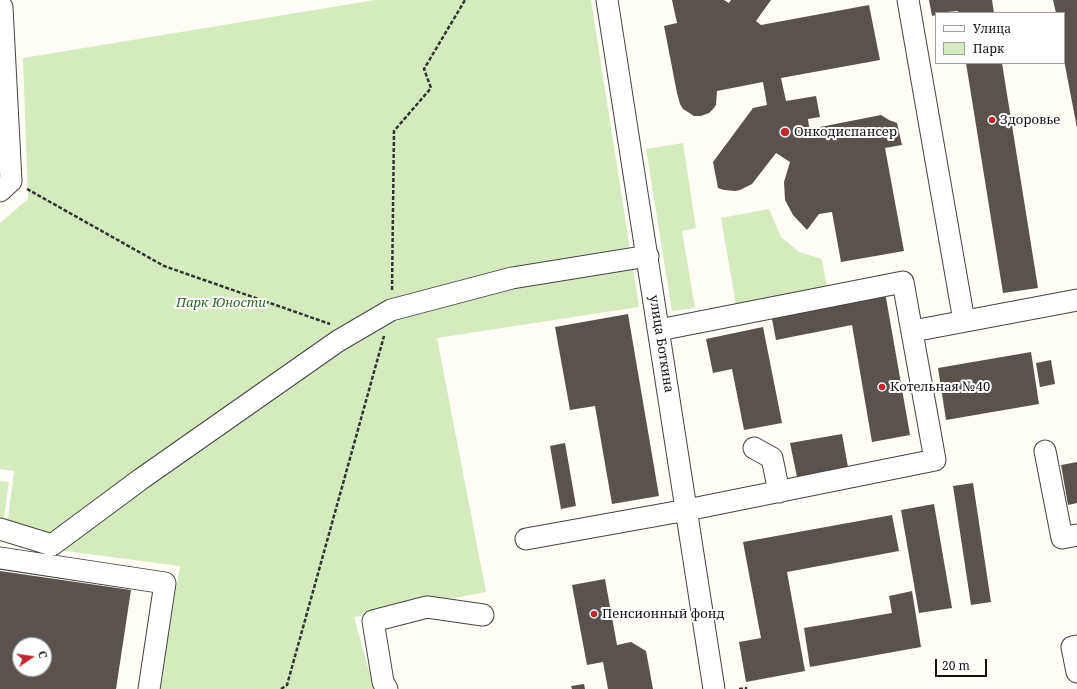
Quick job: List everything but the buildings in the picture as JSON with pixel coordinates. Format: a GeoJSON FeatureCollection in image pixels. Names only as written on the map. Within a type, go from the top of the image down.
{"type":"FeatureCollection","features":[{"type":"Feature","properties":{"kind":"street","name":"улица Боткина"},"geometry":{"type":"LineString","coordinates":[[607,0],[648,256],[714,689]]}},
{"type":"Feature","properties":{"kind":"street"},"geometry":{"type":"LineString","coordinates":[[908,0],[964,321]]}},
{"type":"Feature","properties":{"kind":"street"},"geometry":{"type":"LineString","coordinates":[[1,4],[6,186]]}},
{"type":"Feature","properties":{"kind":"street"},"geometry":{"type":"LineString","coordinates":[[0,529],[52,545],[141,479],[338,341],[391,310],[512,278],[648,256]]}},
{"type":"Feature","properties":{"kind":"street"},"geometry":{"type":"LineString","coordinates":[[526,540],[687,510],[935,460],[903,282],[659,330]]}},
{"type":"Feature","properties":{"kind":"street"},"geometry":{"type":"LineString","coordinates":[[913,331],[1077,300]]}},
{"type":"Feature","properties":{"kind":"street"},"geometry":{"type":"LineString","coordinates":[[754,448],[772,458],[779,492]]}},
{"type":"Feature","properties":{"kind":"street"},"geometry":{"type":"LineString","coordinates":[[1045,451],[1062,538],[1077,535]]}},
{"type":"Feature","properties":{"kind":"street"},"geometry":{"type":"LineString","coordinates":[[0,558],[165,583],[149,689]]}},
{"type":"Feature","properties":{"kind":"street"},"geometry":{"type":"LineString","coordinates":[[388,689],[383,682],[373,621],[427,607],[483,615]]}},
{"type":"Feature","properties":{"kind":"street"},"geometry":{"type":"LineString","coordinates":[[1077,646],[1072,646],[1077,672]]}},
{"type":"Feature","properties":{"kind":"path"},"geometry":{"type":"LineString","coordinates":[[281,689],[286,685],[391,310],[394,131],[431,88],[424,69],[465,0]]}},
{"type":"Feature","properties":{"kind":"path"},"geometry":{"type":"LineString","coordinates":[[6,186],[164,266],[353,332]]}},
{"type":"Feature","properties":{"kind":"path"},"geometry":{"type":"LineString","coordinates":[[739,689],[746,689]]}},
{"type":"Feature","properties":{"kind":"green space","name":"Парк Юности"},"geometry":{"type":"Polygon","coordinates":[[[375,0],[591,0],[639,307],[437,338],[486,592],[354,617],[374,689],[159,689],[180,566],[5,543],[14,471],[0,469],[0,223],[28,199],[23,58],[375,0]]]}},
{"type":"Feature","properties":{"kind":"green space"},"geometry":{"type":"Polygon","coordinates":[[[683,143],[696,228],[682,231],[695,308],[672,311],[646,149],[683,143]]]}},
{"type":"Feature","properties":{"kind":"green space"},"geometry":{"type":"Polygon","coordinates":[[[769,209],[781,237],[799,252],[822,259],[827,288],[736,305],[721,218],[769,209]]]}},
{"type":"Feature","properties":{"kind":"green space"},"geometry":{"type":"Polygon","coordinates":[[[0,481],[9,482],[1,538],[0,538],[0,481]]]}},
{"type":"Feature","properties":{"kind":"place","name":"Здоровье"},"geometry":{"type":"Point","coordinates":[992,120]}},
{"type":"Feature","properties":{"kind":"place","name":"Онкодиспансер"},"geometry":{"type":"Point","coordinates":[785,132]}},
{"type":"Feature","properties":{"kind":"place","name":"Котельная №40"},"geometry":{"type":"Point","coordinates":[882,387]}},
{"type":"Feature","properties":{"kind":"place","name":"Пенсионный фонд"},"geometry":{"type":"Point","coordinates":[594,614]}}]}
